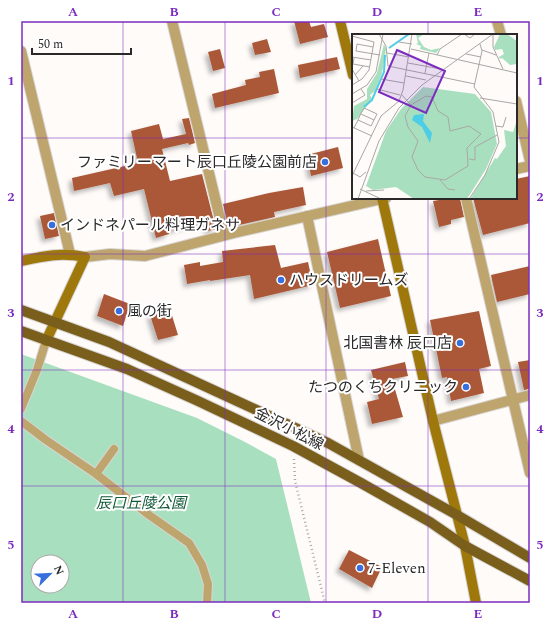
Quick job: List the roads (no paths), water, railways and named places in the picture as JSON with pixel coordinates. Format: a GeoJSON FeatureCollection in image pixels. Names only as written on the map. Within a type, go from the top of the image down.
{"type":"FeatureCollection","features":[{"type":"Feature","properties":{"kind":"main road","name":"金沢小松線"},"geometry":{"type":"LineString","coordinates":[[21,310],[109,342],[328,443],[457,515],[530,558]]}},
{"type":"Feature","properties":{"kind":"main road","name":"金沢小松線"},"geometry":{"type":"LineString","coordinates":[[21,331],[127,369],[198,400],[293,447],[361,483],[423,518],[465,546],[530,581]]}},
{"type":"Feature","properties":{"kind":"street"},"geometry":{"type":"LineString","coordinates":[[172,21],[224,235]]}},
{"type":"Feature","properties":{"kind":"street"},"geometry":{"type":"LineString","coordinates":[[340,21],[352,71]]}},
{"type":"Feature","properties":{"kind":"street"},"geometry":{"type":"LineString","coordinates":[[497,21],[501,34]]}},
{"type":"Feature","properties":{"kind":"street"},"geometry":{"type":"LineString","coordinates":[[21,51],[70,254]]}},
{"type":"Feature","properties":{"kind":"street"},"geometry":{"type":"LineString","coordinates":[[517,105],[530,161]]}},
{"type":"Feature","properties":{"kind":"street"},"geometry":{"type":"LineString","coordinates":[[517,169],[530,166]]}},
{"type":"Feature","properties":{"kind":"street"},"geometry":{"type":"LineString","coordinates":[[21,261],[54,254],[70,254],[85,257],[110,254],[144,256],[224,235],[379,199]]}},
{"type":"Feature","properties":{"kind":"street"},"geometry":{"type":"LineString","coordinates":[[383,199],[433,421],[465,546],[476,603]]}},
{"type":"Feature","properties":{"kind":"street"},"geometry":{"type":"LineString","coordinates":[[466,199],[530,473]]}},
{"type":"Feature","properties":{"kind":"street"},"geometry":{"type":"LineString","coordinates":[[307,216],[359,460]]}},
{"type":"Feature","properties":{"kind":"street"},"geometry":{"type":"LineString","coordinates":[[46,341],[85,257]]}},
{"type":"Feature","properties":{"kind":"street"},"geometry":{"type":"LineString","coordinates":[[433,421],[530,395]]}},
{"type":"Feature","properties":{"kind":"lane"},"geometry":{"type":"LineString","coordinates":[[21,409],[37,370],[46,341]]}},
{"type":"Feature","properties":{"kind":"lane"},"geometry":{"type":"LineString","coordinates":[[21,421],[189,543],[202,565],[208,584],[208,603]]}},
{"type":"Feature","properties":{"kind":"lane"},"geometry":{"type":"LineString","coordinates":[[96,474],[114,449]]}},
{"type":"Feature","properties":{"kind":"place","name":"ファミリーマート辰口丘陵公園前店"},"geometry":{"type":"Point","coordinates":[325,162]}},
{"type":"Feature","properties":{"kind":"place","name":"インドネパール料理ガネサ"},"geometry":{"type":"Point","coordinates":[52,225]}},
{"type":"Feature","properties":{"kind":"place","name":"ハウスドリームズ"},"geometry":{"type":"Point","coordinates":[281,280]}},
{"type":"Feature","properties":{"kind":"place","name":"風の街"},"geometry":{"type":"Point","coordinates":[119,311]}},
{"type":"Feature","properties":{"kind":"place","name":"北国書林 辰口店"},"geometry":{"type":"Point","coordinates":[460,343]}},
{"type":"Feature","properties":{"kind":"place","name":"たつのくちクリニック"},"geometry":{"type":"Point","coordinates":[466,387]}},
{"type":"Feature","properties":{"kind":"place","name":"7-Eleven"},"geometry":{"type":"Point","coordinates":[360,568]}},
{"type":"Feature","properties":{"kind":"park label","name":"辰口丘陵公園"},"geometry":{"type":"Point","coordinates":[141,503]}}]}
